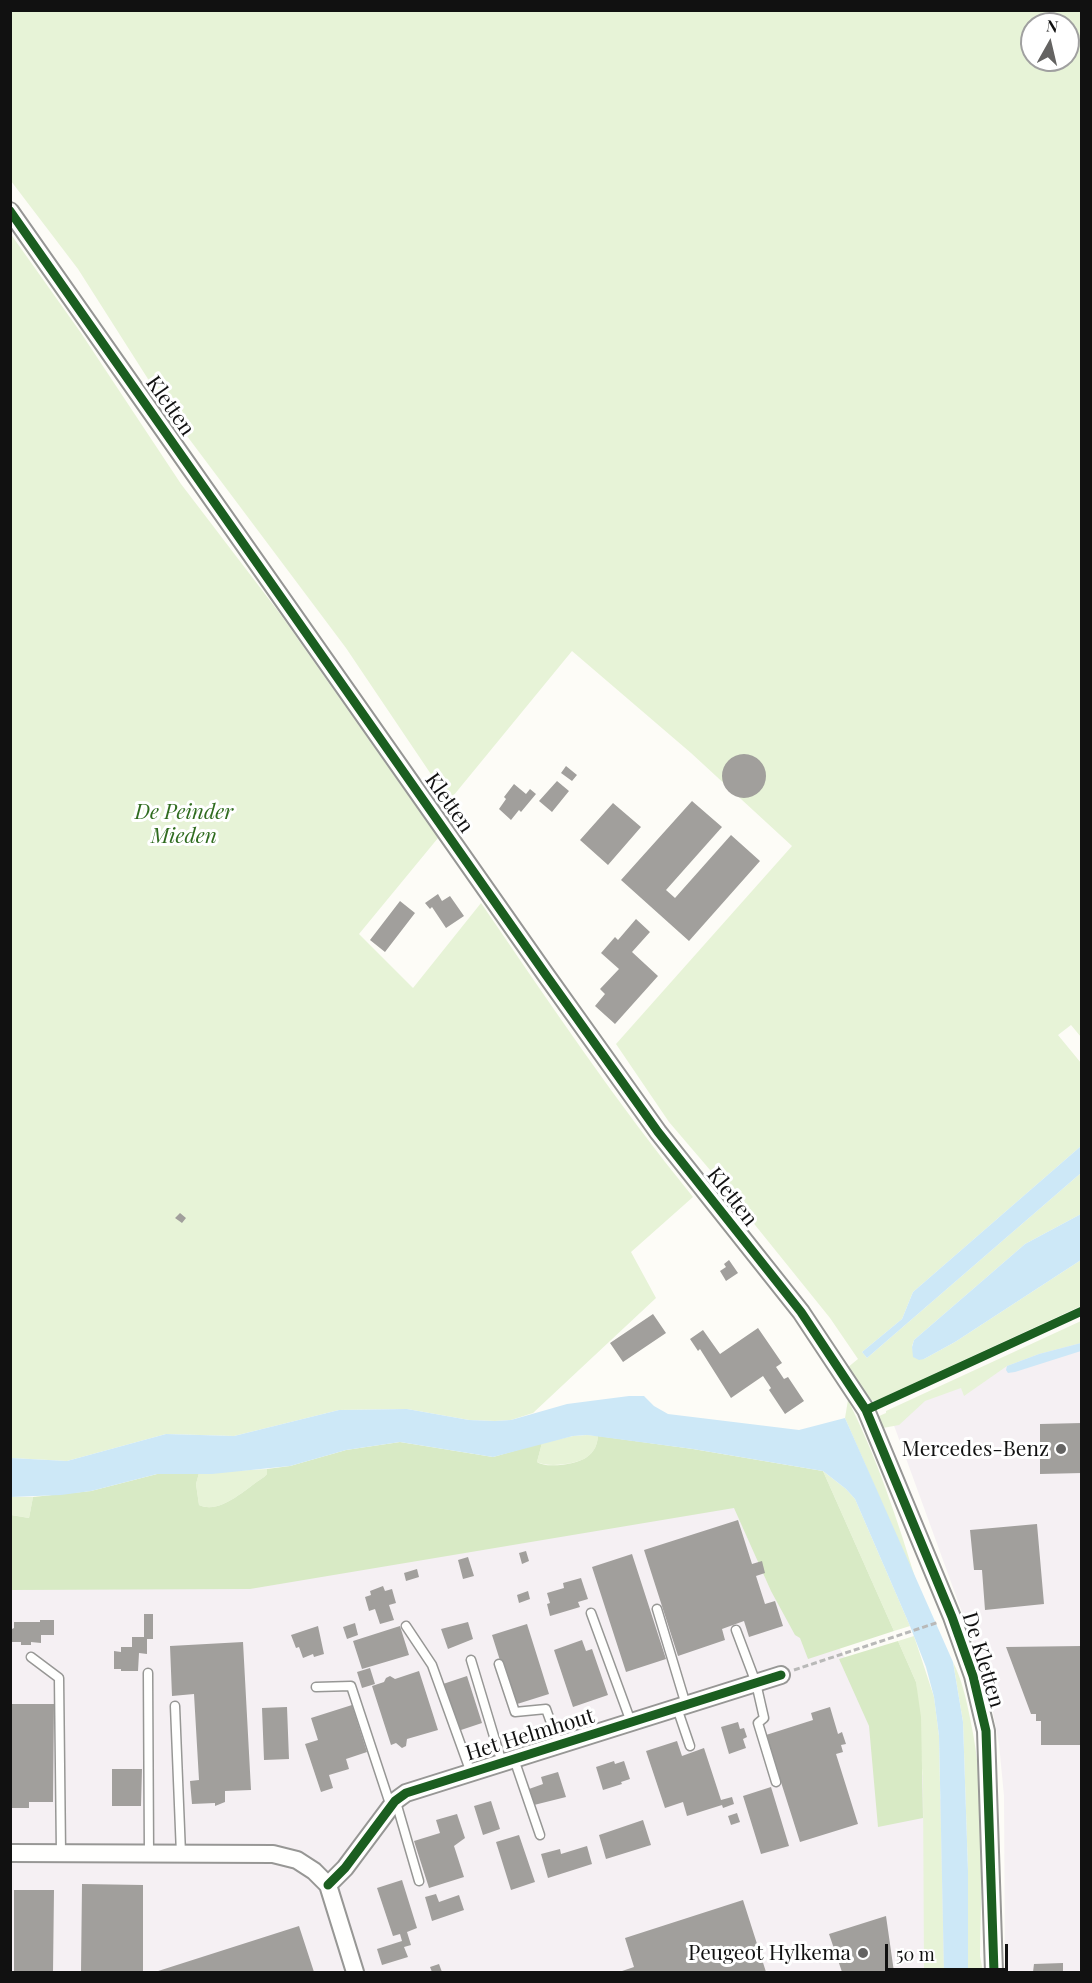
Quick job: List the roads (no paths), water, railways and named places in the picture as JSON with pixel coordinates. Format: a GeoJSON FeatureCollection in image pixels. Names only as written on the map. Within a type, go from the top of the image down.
{"type":"FeatureCollection","features":[{"type":"Feature","properties":{"kind":"street","name":"Kletten"},"geometry":{"type":"LineString","coordinates":[[10,211],[553,985],[658,1132],[801,1312],[866,1410]]}},
{"type":"Feature","properties":{"kind":"street","name":"De Kletten"},"geometry":{"type":"LineString","coordinates":[[866,1410],[952,1617],[973,1676],[981,1709],[986,1731],[994,1972]]}},
{"type":"Feature","properties":{"kind":"street","name":"Het Helmhout"},"geometry":{"type":"LineString","coordinates":[[328,1885],[345,1868],[393,1804],[405,1793],[781,1675]]}},
{"type":"Feature","properties":{"kind":"street"},"geometry":{"type":"LineString","coordinates":[[10,1853],[273,1854],[297,1860],[314,1871],[328,1885],[356,1972]]}},
{"type":"Feature","properties":{"kind":"lane"},"geometry":{"type":"LineString","coordinates":[[657,1609],[690,1746]]}},
{"type":"Feature","properties":{"kind":"lane"},"geometry":{"type":"LineString","coordinates":[[591,1613],[631,1722]]}},
{"type":"Feature","properties":{"kind":"lane"},"geometry":{"type":"LineString","coordinates":[[406,1626],[432,1665],[471,1773]]}},
{"type":"Feature","properties":{"kind":"lane"},"geometry":{"type":"LineString","coordinates":[[736,1630],[756,1683],[764,1718],[758,1723],[776,1782]]}},
{"type":"Feature","properties":{"kind":"lane"},"geometry":{"type":"LineString","coordinates":[[31,1657],[59,1678],[61,1853]]}},
{"type":"Feature","properties":{"kind":"lane"},"geometry":{"type":"LineString","coordinates":[[471,1660],[508,1761],[540,1835]]}},
{"type":"Feature","properties":{"kind":"lane"},"geometry":{"type":"LineString","coordinates":[[499,1664],[515,1712],[546,1709],[559,1745]]}},
{"type":"Feature","properties":{"kind":"lane"},"geometry":{"type":"LineString","coordinates":[[148,1673],[150,1854]]}},
{"type":"Feature","properties":{"kind":"lane"},"geometry":{"type":"LineString","coordinates":[[316,1687],[351,1686],[419,1881]]}},
{"type":"Feature","properties":{"kind":"lane"},"geometry":{"type":"LineString","coordinates":[[175,1706],[181,1854]]}},
{"type":"Feature","properties":{"kind":"water"},"geometry":{"type":"Polygon","coordinates":[[[1081,1146],[1081,1173],[867,1358],[862,1352],[902,1319],[913,1292],[1081,1146]]]}},
{"type":"Feature","properties":{"kind":"water"},"geometry":{"type":"Polygon","coordinates":[[[1081,1214],[1081,1260],[955,1342],[924,1359],[919,1360],[913,1357],[914,1340],[1025,1244],[1081,1214]]]}},
{"type":"Feature","properties":{"kind":"water"},"geometry":{"type":"Polygon","coordinates":[[[1081,1343],[1081,1351],[1015,1372],[1008,1373],[1006,1370],[1007,1366],[1039,1354],[1081,1343]]]}},
{"type":"Feature","properties":{"kind":"water"},"geometry":{"type":"Polygon","coordinates":[[[644,1396],[654,1406],[668,1414],[799,1430],[845,1418],[953,1662],[963,1722],[968,1871],[968,1972],[944,1972],[939,1736],[934,1697],[926,1667],[855,1499],[823,1471],[693,1449],[587,1435],[573,1436],[493,1457],[400,1442],[346,1450],[290,1466],[212,1474],[157,1474],[91,1491],[11,1497],[11,1458],[67,1461],[166,1434],[234,1436],[339,1410],[407,1409],[469,1420],[495,1421],[511,1420],[567,1404],[644,1396]]]}},
{"type":"Feature","properties":{"kind":"place","name":"Mercedes-Benz"},"geometry":{"type":"Point","coordinates":[1061,1449]}},
{"type":"Feature","properties":{"kind":"place","name":"Peugeot Hylkema"},"geometry":{"type":"Point","coordinates":[863,1953]}},
{"type":"Feature","properties":{"kind":"park label","name":"De Peinder Mieden"},"geometry":{"type":"Point","coordinates":[184,824]}}]}
